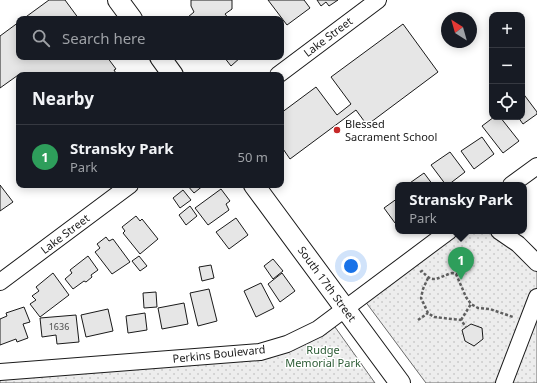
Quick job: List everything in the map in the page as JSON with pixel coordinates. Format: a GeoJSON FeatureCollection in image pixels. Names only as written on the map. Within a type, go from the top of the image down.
{"type":"FeatureCollection","features":[{"type":"Feature","properties":{"kind":"main road"},"geometry":{"type":"LineString","coordinates":[[118,0],[130,16]]}},
{"type":"Feature","properties":{"kind":"main road"},"geometry":{"type":"LineString","coordinates":[[162,60],[171,72]]}},
{"type":"Feature","properties":{"kind":"main road","name":"South 17th Street"},"geometry":{"type":"LineString","coordinates":[[256,188],[400,383]]}},
{"type":"Feature","properties":{"kind":"street","name":"Lake Street"},"geometry":{"type":"LineString","coordinates":[[282,72],[378,0]]}},
{"type":"Feature","properties":{"kind":"street"},"geometry":{"type":"LineString","coordinates":[[515,182],[537,166]]}},
{"type":"Feature","properties":{"kind":"street","name":"Lake Street"},"geometry":{"type":"LineString","coordinates":[[0,282],[126,188]]}},
{"type":"Feature","properties":{"kind":"street","name":"Perkins Boulevard"},"geometry":{"type":"LineString","coordinates":[[0,372],[260,352],[287,344],[318,329],[445,234]]}},
{"type":"Feature","properties":{"kind":"street"},"geometry":{"type":"LineString","coordinates":[[503,234],[518,244],[537,263]]}},
{"type":"Feature","properties":{"kind":"street"},"geometry":{"type":"LineString","coordinates":[[504,383],[537,297]]}},
{"type":"Feature","properties":{"kind":"path"},"geometry":{"type":"LineString","coordinates":[[422,271],[428,278],[437,279],[452,273],[456,274],[466,297],[471,304],[478,308],[490,309],[510,316]]}},
{"type":"Feature","properties":{"kind":"path"},"geometry":{"type":"LineString","coordinates":[[428,278],[421,298],[428,312],[434,316],[461,320],[466,327]]}},
{"type":"Feature","properties":{"kind":"path"},"geometry":{"type":"LineString","coordinates":[[461,320],[471,304]]}},
{"type":"Feature","properties":{"kind":"path"},"geometry":{"type":"LineString","coordinates":[[418,320],[428,312]]}},
{"type":"Feature","properties":{"kind":"green space"},"geometry":{"type":"Polygon","coordinates":[[[445,234],[503,234],[537,263],[537,383],[426,383],[362,297],[445,234]]]}},
{"type":"Feature","properties":{"kind":"green space","name":"Rudge Memorial Park"},"geometry":{"type":"Polygon","coordinates":[[[330,320],[375,383],[0,383],[0,372],[260,352],[330,320]]]}},
{"type":"Feature","properties":{"kind":"building"},"geometry":{"type":"Polygon","coordinates":[[[49,0],[65,0],[77,16],[27,16],[49,0]]]}},
{"type":"Feature","properties":{"kind":"building"},"geometry":{"type":"Polygon","coordinates":[[[191,0],[232,0],[232,9],[225,14],[227,16],[189,16],[194,12],[191,6],[191,0]]]}},
{"type":"Feature","properties":{"kind":"building"},"geometry":{"type":"Polygon","coordinates":[[[268,0],[304,0],[310,8],[287,25],[284,21],[284,16],[280,16],[268,0]]]}},
{"type":"Feature","properties":{"kind":"building"},"geometry":{"type":"Polygon","coordinates":[[[317,0],[338,0],[329,6],[326,2],[321,6],[317,0]]]}},
{"type":"Feature","properties":{"kind":"building"},"geometry":{"type":"Polygon","coordinates":[[[16,24],[16,60],[109,60],[116,69],[114,70],[115,72],[16,72],[16,77],[0,88],[0,36],[16,24]]]}},
{"type":"Feature","properties":{"kind":"building"},"geometry":{"type":"Polygon","coordinates":[[[403,24],[438,72],[367,125],[356,110],[290,159],[284,150],[284,111],[316,87],[337,115],[351,104],[331,77],[403,24]]]}},
{"type":"Feature","properties":{"kind":"building"},"geometry":{"type":"Polygon","coordinates":[[[226,60],[238,60],[231,66],[226,60]]]}},
{"type":"Feature","properties":{"kind":"building"},"geometry":{"type":"Polygon","coordinates":[[[525,96],[537,114],[523,124],[520,120],[525,120],[525,96]]]}},
{"type":"Feature","properties":{"kind":"building"},"geometry":{"type":"Polygon","coordinates":[[[490,120],[502,120],[519,141],[503,153],[482,126],[490,120]]]}},
{"type":"Feature","properties":{"kind":"building"},"geometry":{"type":"Polygon","coordinates":[[[482,137],[494,154],[474,169],[461,151],[482,137]]]}},
{"type":"Feature","properties":{"kind":"building"},"geometry":{"type":"Polygon","coordinates":[[[450,152],[465,172],[452,182],[444,182],[431,165],[450,152]]]}},
{"type":"Feature","properties":{"kind":"building"},"geometry":{"type":"Polygon","coordinates":[[[424,173],[431,182],[411,182],[424,173]]]}},
{"type":"Feature","properties":{"kind":"building"},"geometry":{"type":"Polygon","coordinates":[[[0,185],[13,202],[0,211],[0,185]]]}},
{"type":"Feature","properties":{"kind":"building"},"geometry":{"type":"Polygon","coordinates":[[[190,188],[200,188],[194,193],[190,188]]]}},
{"type":"Feature","properties":{"kind":"building"},"geometry":{"type":"Polygon","coordinates":[[[221,189],[230,201],[226,204],[229,210],[208,225],[195,208],[221,189]]]}},
{"type":"Feature","properties":{"kind":"building"},"geometry":{"type":"Polygon","coordinates":[[[183,190],[191,200],[180,208],[173,198],[183,190]]]}},
{"type":"Feature","properties":{"kind":"building"},"geometry":{"type":"Polygon","coordinates":[[[395,200],[395,223],[384,208],[395,200]]]}},
{"type":"Feature","properties":{"kind":"building"},"geometry":{"type":"Polygon","coordinates":[[[190,206],[197,216],[186,225],[179,215],[190,206]]]}},
{"type":"Feature","properties":{"kind":"building"},"geometry":{"type":"Polygon","coordinates":[[[136,216],[140,221],[142,219],[158,239],[140,254],[123,233],[125,231],[122,227],[136,216]]]}},
{"type":"Feature","properties":{"kind":"building"},"geometry":{"type":"Polygon","coordinates":[[[236,218],[248,235],[229,249],[216,232],[236,218]]]}},
{"type":"Feature","properties":{"kind":"building"},"geometry":{"type":"Polygon","coordinates":[[[106,237],[109,241],[113,239],[130,262],[112,274],[95,252],[100,248],[97,244],[106,237]]]}},
{"type":"Feature","properties":{"kind":"building"},"geometry":{"type":"Polygon","coordinates":[[[88,256],[98,270],[91,275],[92,277],[86,282],[84,281],[73,289],[65,279],[72,273],[70,270],[88,256]]]}},
{"type":"Feature","properties":{"kind":"building"},"geometry":{"type":"Polygon","coordinates":[[[139,256],[147,266],[140,271],[132,261],[139,256]]]}},
{"type":"Feature","properties":{"kind":"building"},"geometry":{"type":"Polygon","coordinates":[[[273,259],[283,271],[273,279],[264,266],[273,259]]]}},
{"type":"Feature","properties":{"kind":"building"},"geometry":{"type":"Polygon","coordinates":[[[211,265],[214,278],[202,281],[199,267],[211,265]]]}},
{"type":"Feature","properties":{"kind":"building"},"geometry":{"type":"Polygon","coordinates":[[[53,273],[69,295],[40,317],[30,304],[36,300],[32,296],[39,291],[36,287],[53,273]]]}},
{"type":"Feature","properties":{"kind":"building"},"geometry":{"type":"Polygon","coordinates":[[[282,273],[295,291],[280,302],[268,284],[282,273]]]}},
{"type":"Feature","properties":{"kind":"building"},"geometry":{"type":"Polygon","coordinates":[[[261,283],[274,308],[256,317],[244,291],[261,283]]]}},
{"type":"Feature","properties":{"kind":"building"},"geometry":{"type":"Polygon","coordinates":[[[209,289],[217,321],[198,326],[190,293],[209,289]]]}},
{"type":"Feature","properties":{"kind":"building"},"geometry":{"type":"Polygon","coordinates":[[[156,292],[157,307],[144,308],[143,293],[156,292]]]}},
{"type":"Feature","properties":{"kind":"building"},"geometry":{"type":"Polygon","coordinates":[[[184,303],[188,324],[162,329],[158,308],[184,303]]]}},
{"type":"Feature","properties":{"kind":"building"},"geometry":{"type":"Polygon","coordinates":[[[24,307],[30,322],[23,324],[28,338],[17,342],[16,339],[0,345],[0,319],[7,316],[6,313],[24,307]]]}},
{"type":"Feature","properties":{"kind":"building"},"geometry":{"type":"Polygon","coordinates":[[[108,309],[113,331],[86,337],[81,315],[108,309]]]}},
{"type":"Feature","properties":{"kind":"building"},"geometry":{"type":"Polygon","coordinates":[[[145,313],[147,330],[128,333],[126,316],[145,313]]]}},
{"type":"Feature","properties":{"kind":"building"},"geometry":{"type":"Polygon","coordinates":[[[76,315],[79,342],[57,344],[56,335],[42,337],[40,318],[76,315]]]}},
{"type":"Feature","properties":{"kind":"building"},"geometry":{"type":"Polygon","coordinates":[[[471,324],[482,328],[483,339],[474,346],[465,341],[462,330],[471,324]]]}},
{"type":"Feature","properties":{"kind":"place","name":"Blessed Sacrament School"},"geometry":{"type":"Point","coordinates":[337,130]}},
{"type":"Feature","properties":{"kind":"place","name":"Stransky Park"},"geometry":{"type":"Point","coordinates":[461,280]}}]}
